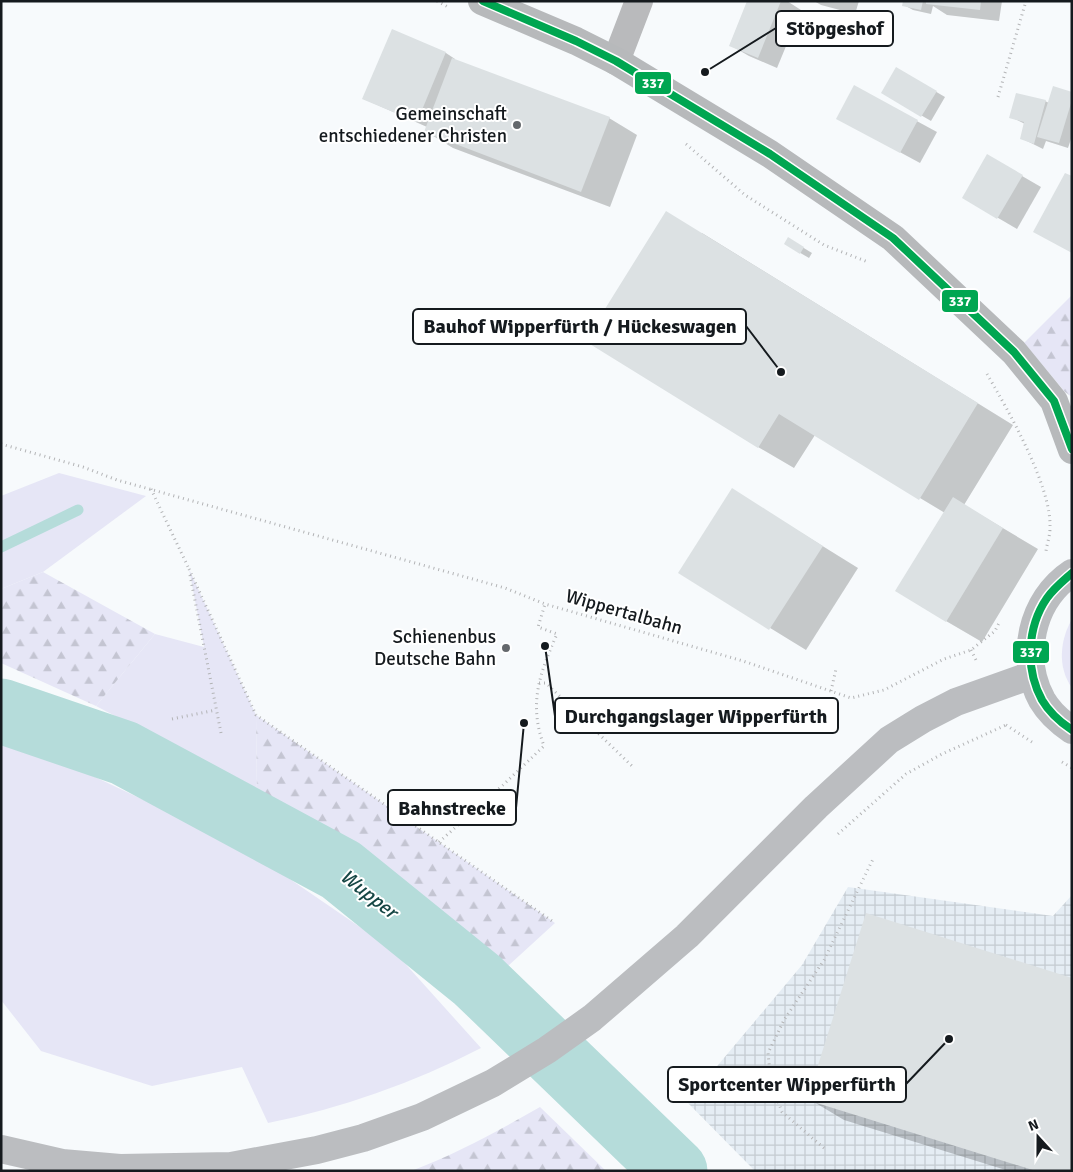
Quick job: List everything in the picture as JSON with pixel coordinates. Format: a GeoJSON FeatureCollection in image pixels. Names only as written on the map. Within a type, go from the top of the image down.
{"type":"FeatureCollection","features":[{"type":"Feature","properties":{"kind":"main road"},"geometry":{"type":"LineString","coordinates":[[1072,574],[1062,580],[1045,600],[1034,624],[1030,649],[1032,675],[1042,700],[1060,721],[1072,730]]}},
{"type":"Feature","properties":{"kind":"main road"},"geometry":{"type":"LineString","coordinates":[[1,1150],[62,1163],[120,1168],[149,1170],[231,1166],[317,1150],[363,1138],[422,1117],[494,1083],[547,1050],[585,1023],[687,936],[816,807],[889,740],[956,702],[1032,675]]}},
{"type":"Feature","properties":{"kind":"street"},"geometry":{"type":"LineString","coordinates":[[482,1],[576,40],[616,61],[770,154],[893,238],[1014,352],[1063,408],[1072,450]]}},
{"type":"Feature","properties":{"kind":"street"},"geometry":{"type":"LineString","coordinates":[[616,61],[639,1]]}},
{"type":"Feature","properties":{"kind":"path"},"geometry":{"type":"LineString","coordinates":[[437,1],[454,10]]}},
{"type":"Feature","properties":{"kind":"path"},"geometry":{"type":"LineString","coordinates":[[998,97],[1026,1]]}},
{"type":"Feature","properties":{"kind":"path"},"geometry":{"type":"LineString","coordinates":[[680,139],[745,195],[824,245],[869,263]]}},
{"type":"Feature","properties":{"kind":"path"},"geometry":{"type":"LineString","coordinates":[[985,371],[1004,404],[1046,495],[1050,528],[1046,555]]}},
{"type":"Feature","properties":{"kind":"path","name":"Wippertalbahn"},"geometry":{"type":"LineString","coordinates":[[1,444],[83,467],[117,480],[505,588],[545,604],[743,661],[851,698],[884,690],[944,659],[971,650],[995,631],[1002,617]]}},
{"type":"Feature","properties":{"kind":"path"},"geometry":{"type":"LineString","coordinates":[[151,489],[256,715],[555,923]]}},
{"type":"Feature","properties":{"kind":"path"},"geometry":{"type":"LineString","coordinates":[[189,569],[220,733]]}},
{"type":"Feature","properties":{"kind":"path"},"geometry":{"type":"LineString","coordinates":[[439,842],[544,746],[538,731],[536,704],[542,668],[556,634],[538,627],[545,604]]}},
{"type":"Feature","properties":{"kind":"path"},"geometry":{"type":"LineString","coordinates":[[830,691],[836,669]]}},
{"type":"Feature","properties":{"kind":"path"},"geometry":{"type":"LineString","coordinates":[[539,683],[546,684],[632,766]]}},
{"type":"Feature","properties":{"kind":"path"},"geometry":{"type":"LineString","coordinates":[[172,720],[216,710]]}},
{"type":"Feature","properties":{"kind":"path"},"geometry":{"type":"LineString","coordinates":[[838,834],[906,774],[942,754],[1006,725]]}},
{"type":"Feature","properties":{"kind":"path"},"geometry":{"type":"LineString","coordinates":[[824,1148],[782,1112],[771,1082],[768,1053],[784,1020],[824,960],[873,858]]}},
{"type":"Feature","properties":{"kind":"shaded area"},"geometry":{"type":"Polygon","coordinates":[[[848,887],[1053,916],[1072,895],[1072,1171],[755,1171],[687,1102],[802,965],[848,887]]]}},
{"type":"Feature","properties":{"kind":"green space"},"geometry":{"type":"Polygon","coordinates":[[[1072,295],[1072,397],[1065,392],[1024,343],[1072,295]]]}},
{"type":"Feature","properties":{"kind":"green space"},"geometry":{"type":"Polygon","coordinates":[[[59,473],[146,496],[43,572],[1,589],[1,496],[59,473]]]}},
{"type":"Feature","properties":{"kind":"green space"},"geometry":{"type":"Polygon","coordinates":[[[189,569],[256,715],[257,795],[194,757],[96,706],[155,634],[204,647],[189,569]]]}},
{"type":"Feature","properties":{"kind":"green space"},"geometry":{"type":"Polygon","coordinates":[[[43,572],[155,634],[96,706],[1,663],[1,589],[43,572]]]}},
{"type":"Feature","properties":{"kind":"green space"},"geometry":{"type":"Polygon","coordinates":[[[1072,619],[1072,688],[1064,671],[1062,654],[1065,636],[1072,619]]]}},
{"type":"Feature","properties":{"kind":"green space"},"geometry":{"type":"Polygon","coordinates":[[[256,715],[555,923],[508,966],[440,915],[257,795],[256,715]]]}},
{"type":"Feature","properties":{"kind":"green space"},"geometry":{"type":"Polygon","coordinates":[[[1,742],[57,759],[243,847],[392,949],[481,1048],[455,1061],[377,1093],[323,1110],[268,1123],[242,1067],[152,1086],[41,1051],[1,1000],[1,742]]]}},
{"type":"Feature","properties":{"kind":"green space"},"geometry":{"type":"Polygon","coordinates":[[[540,1107],[606,1171],[411,1171],[477,1142],[540,1107]]]}},
{"type":"Feature","properties":{"kind":"building"},"geometry":{"type":"Polygon","coordinates":[[[747,1],[781,1],[758,58],[729,46],[747,1]]]}},
{"type":"Feature","properties":{"kind":"building"},"geometry":{"type":"Polygon","coordinates":[[[903,1],[923,1],[921,10],[902,6],[903,1]]]}},
{"type":"Feature","properties":{"kind":"building"},"geometry":{"type":"Polygon","coordinates":[[[926,1],[981,1],[980,10],[926,4],[926,1]]]}},
{"type":"Feature","properties":{"kind":"building"},"geometry":{"type":"Polygon","coordinates":[[[392,29],[446,52],[417,122],[362,99],[392,29]]]}},
{"type":"Feature","properties":{"kind":"building","name":"Gemeinschaft entschiedener Christen"},"geometry":{"type":"Polygon","coordinates":[[[452,58],[610,117],[581,192],[424,132],[452,58]]]}},
{"type":"Feature","properties":{"kind":"building"},"geometry":{"type":"Polygon","coordinates":[[[896,67],[937,91],[921,117],[881,93],[896,67]]]}},
{"type":"Feature","properties":{"kind":"building"},"geometry":{"type":"Polygon","coordinates":[[[854,85],[918,120],[900,153],[836,119],[854,85]]]}},
{"type":"Feature","properties":{"kind":"building"},"geometry":{"type":"Polygon","coordinates":[[[1053,86],[1072,92],[1072,100],[1059,143],[1037,137],[1053,86]]]}},
{"type":"Feature","properties":{"kind":"building"},"geometry":{"type":"Polygon","coordinates":[[[1016,93],[1046,100],[1034,144],[1020,139],[1024,122],[1009,118],[1016,93]]]}},
{"type":"Feature","properties":{"kind":"building"},"geometry":{"type":"Polygon","coordinates":[[[987,154],[1023,175],[997,219],[962,198],[987,154]]]}},
{"type":"Feature","properties":{"kind":"building"},"geometry":{"type":"Polygon","coordinates":[[[1065,173],[1072,176],[1072,253],[1033,232],[1065,173]]]}},
{"type":"Feature","properties":{"kind":"building"},"geometry":{"type":"Polygon","coordinates":[[[666,211],[978,403],[919,500],[779,414],[758,448],[585,341],[666,211]]]}},
{"type":"Feature","properties":{"kind":"building"},"geometry":{"type":"Polygon","coordinates":[[[788,237],[804,247],[800,254],[784,244],[788,237]]]}},
{"type":"Feature","properties":{"kind":"building"},"geometry":{"type":"Polygon","coordinates":[[[732,488],[823,546],[769,630],[678,573],[732,488]]]}},
{"type":"Feature","properties":{"kind":"building"},"geometry":{"type":"Polygon","coordinates":[[[953,497],[1003,528],[946,622],[895,591],[953,497]]]}},
{"type":"Feature","properties":{"kind":"building"},"geometry":{"type":"Polygon","coordinates":[[[866,913],[1072,978],[1072,1171],[1036,1171],[807,1100],[866,913]]]}},
{"type":"Feature","properties":{"kind":"waterway"},"geometry":{"type":"LineString","coordinates":[[1,547],[78,510]]}},
{"type":"Feature","properties":{"kind":"waterway","name":"Wupper"},"geometry":{"type":"LineString","coordinates":[[1,711],[124,753],[341,870],[477,980],[675,1171]]}},
{"type":"Feature","properties":{"kind":"transit line","name":"337"},"geometry":{"type":"LineString","coordinates":[[483,1],[576,41],[616,61],[770,154],[893,238],[1014,352],[1054,401],[1072,449]]}},
{"type":"Feature","properties":{"kind":"transit line","name":"337"},"geometry":{"type":"LineString","coordinates":[[1072,573],[1053,591],[1040,609],[1035,622],[1031,648],[1033,675],[1042,700],[1048,709],[1072,730]]}},
{"type":"Feature","properties":{"kind":"place","name":"Stöpgeshof"},"geometry":{"type":"Point","coordinates":[705,72]}},
{"type":"Feature","properties":{"kind":"place","name":"Gemeinschaft entschiedener Christen"},"geometry":{"type":"Point","coordinates":[517,125]}},
{"type":"Feature","properties":{"kind":"place","name":"Bauhof Wipperfürth / Hückeswagen"},"geometry":{"type":"Point","coordinates":[781,372]}},
{"type":"Feature","properties":{"kind":"place","name":"Durchgangslager Wipperfürth"},"geometry":{"type":"Point","coordinates":[545,646]}},
{"type":"Feature","properties":{"kind":"place","name":"Schienenbus Deutsche Bahn"},"geometry":{"type":"Point","coordinates":[506,648]}},
{"type":"Feature","properties":{"kind":"place","name":"Bahnstrecke"},"geometry":{"type":"Point","coordinates":[524,723]}},
{"type":"Feature","properties":{"kind":"place","name":"Sportcenter Wipperfürth"},"geometry":{"type":"Point","coordinates":[949,1039]}}]}
